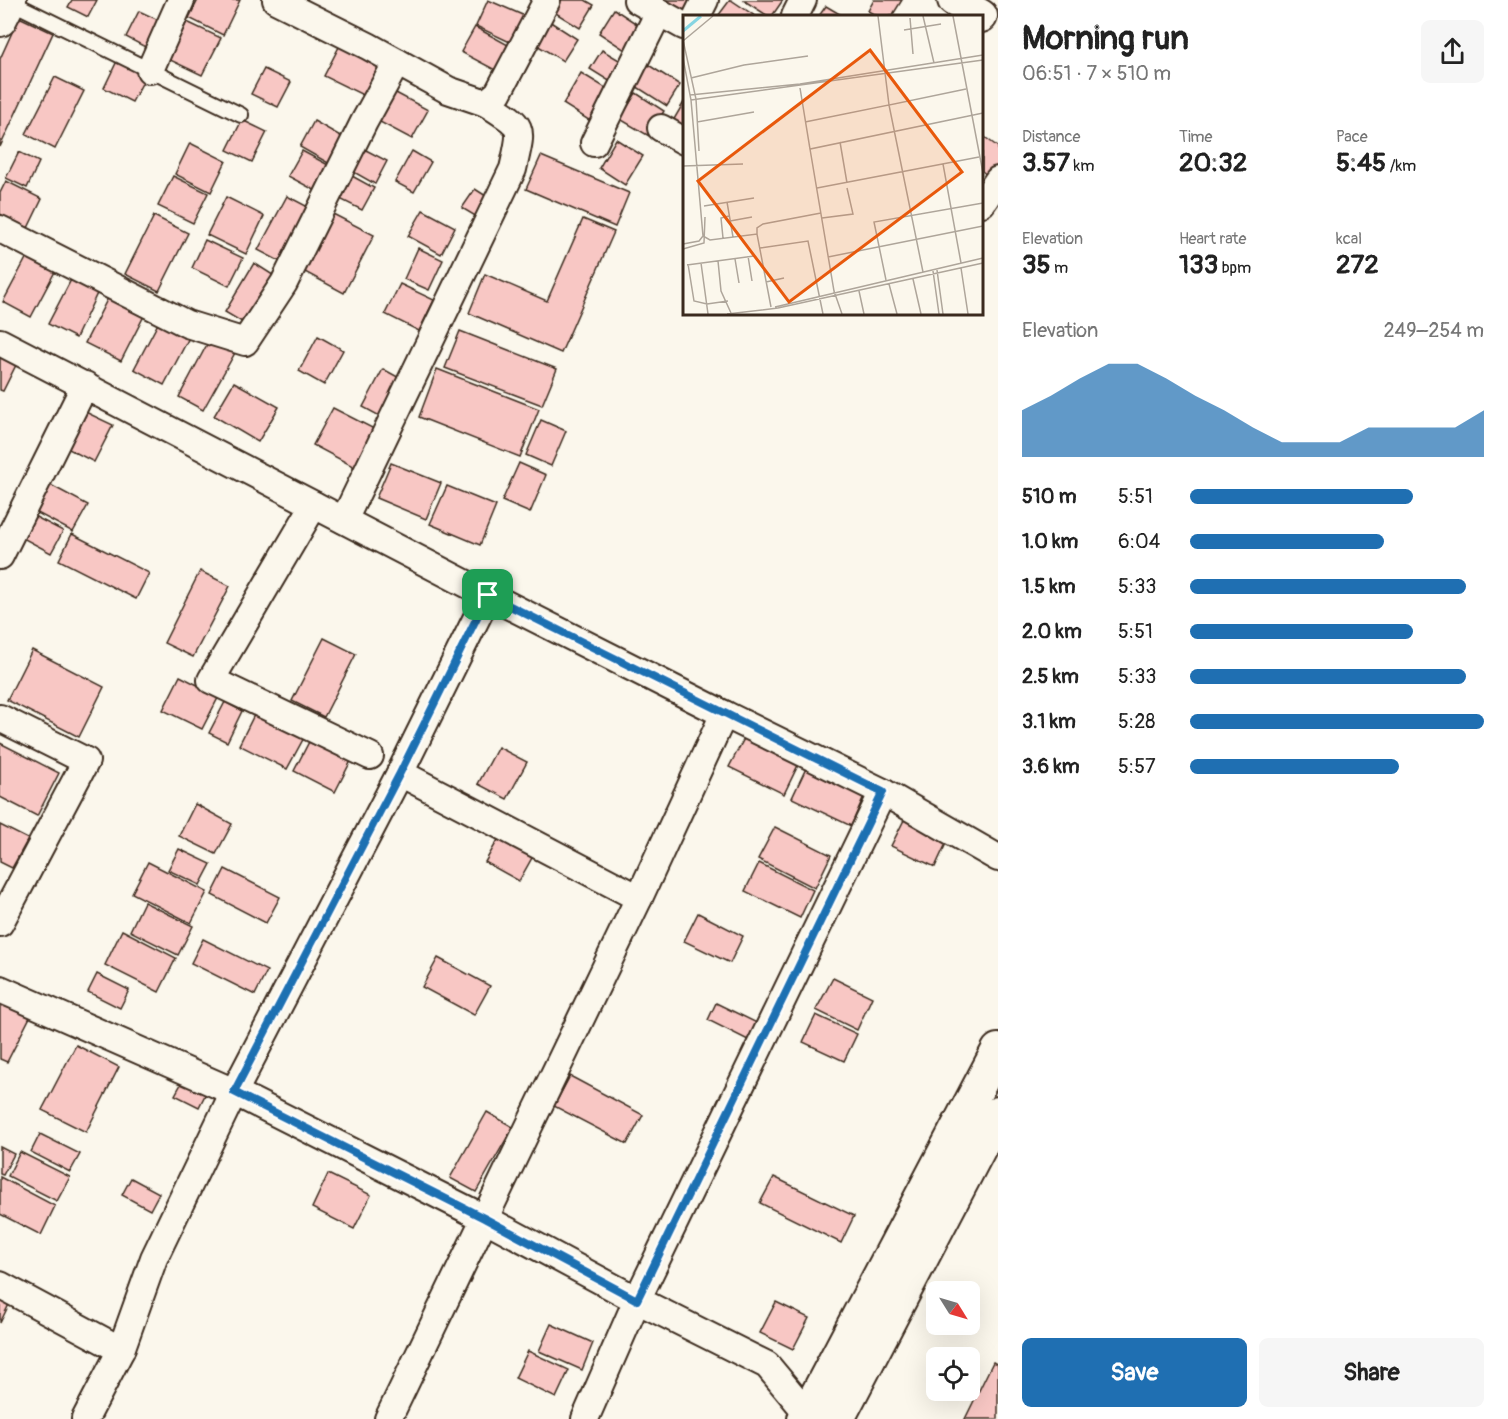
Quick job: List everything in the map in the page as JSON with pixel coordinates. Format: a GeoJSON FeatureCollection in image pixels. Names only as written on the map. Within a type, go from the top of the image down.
{"type":"FeatureCollection","features":[{"type":"Feature","properties":{"kind":"street"},"geometry":{"type":"LineString","coordinates":[[150,70],[181,0]]}},
{"type":"Feature","properties":{"kind":"street"},"geometry":{"type":"LineString","coordinates":[[276,0],[448,90],[486,103],[516,122],[520,134],[513,169],[344,520]]}},
{"type":"Feature","properties":{"kind":"street"},"geometry":{"type":"LineString","coordinates":[[486,103],[498,93],[547,0]]}},
{"type":"Feature","properties":{"kind":"street"},"geometry":{"type":"LineString","coordinates":[[637,0],[683,25]]}},
{"type":"Feature","properties":{"kind":"street"},"geometry":{"type":"LineString","coordinates":[[698,15],[705,0]]}},
{"type":"Feature","properties":{"kind":"street"},"geometry":{"type":"LineString","coordinates":[[796,15],[803,0]]}},
{"type":"Feature","properties":{"kind":"street"},"geometry":{"type":"LineString","coordinates":[[954,0],[978,15]]}},
{"type":"Feature","properties":{"kind":"street"},"geometry":{"type":"LineString","coordinates":[[993,0],[998,3]]}},
{"type":"Feature","properties":{"kind":"street"},"geometry":{"type":"LineString","coordinates":[[594,143],[659,12]]}},
{"type":"Feature","properties":{"kind":"street"},"geometry":{"type":"LineString","coordinates":[[983,18],[998,27]]}},
{"type":"Feature","properties":{"kind":"street"},"geometry":{"type":"LineString","coordinates":[[0,229],[187,324],[245,342],[284,283],[364,122],[398,62]]}},
{"type":"Feature","properties":{"kind":"street"},"geometry":{"type":"LineString","coordinates":[[661,128],[683,140]]}},
{"type":"Feature","properties":{"kind":"street"},"geometry":{"type":"LineString","coordinates":[[983,200],[998,180]]}},
{"type":"Feature","properties":{"kind":"street"},"geometry":{"type":"LineString","coordinates":[[0,342],[488,595],[883,792],[998,858]]}},
{"type":"Feature","properties":{"kind":"street"},"geometry":{"type":"LineString","coordinates":[[0,556],[85,385]]}},
{"type":"Feature","properties":{"kind":"street"},"geometry":{"type":"LineString","coordinates":[[314,505],[211,680],[370,756]]}},
{"type":"Feature","properties":{"kind":"street"},"geometry":{"type":"LineString","coordinates":[[85,1419],[121,1350],[154,1258],[234,1092],[400,773],[488,595]]}},
{"type":"Feature","properties":{"kind":"street"},"geometry":{"type":"LineString","coordinates":[[388,1419],[639,898],[724,714]]}},
{"type":"Feature","properties":{"kind":"street"},"geometry":{"type":"LineString","coordinates":[[0,718],[86,761],[0,923]]}},
{"type":"Feature","properties":{"kind":"street"},"geometry":{"type":"LineString","coordinates":[[400,773],[639,898]]}},
{"type":"Feature","properties":{"kind":"street"},"geometry":{"type":"LineString","coordinates":[[585,1419],[637,1300],[883,792]]}},
{"type":"Feature","properties":{"kind":"street"},"geometry":{"type":"LineString","coordinates":[[0,988],[234,1092],[484,1218],[637,1300],[767,1365],[808,1418],[998,1050]]}},
{"type":"Feature","properties":{"kind":"street"},"geometry":{"type":"LineString","coordinates":[[838,1419],[998,1113]]}},
{"type":"Feature","properties":{"kind":"street"},"geometry":{"type":"LineString","coordinates":[[0,1285],[121,1350]]}},
{"type":"Feature","properties":{"kind":"lane"},"geometry":{"type":"LineString","coordinates":[[6,7],[150,70],[241,115]]}},
{"type":"Feature","properties":{"kind":"building"},"geometry":{"type":"Polygon","coordinates":[[[72,0],[97,0],[88,17],[68,7],[72,0]]]}},
{"type":"Feature","properties":{"kind":"building"},"geometry":{"type":"Polygon","coordinates":[[[198,0],[240,0],[223,35],[189,18],[198,0]]]}},
{"type":"Feature","properties":{"kind":"building"},"geometry":{"type":"Polygon","coordinates":[[[488,0],[527,17],[514,44],[476,26],[488,0]]]}},
{"type":"Feature","properties":{"kind":"building"},"geometry":{"type":"Polygon","coordinates":[[[561,0],[585,0],[594,5],[580,28],[554,12],[561,0]]]}},
{"type":"Feature","properties":{"kind":"building"},"geometry":{"type":"Polygon","coordinates":[[[663,0],[692,0],[683,13],[663,0]]]}},
{"type":"Feature","properties":{"kind":"building"},"geometry":{"type":"Polygon","coordinates":[[[731,0],[754,15],[719,15],[731,0]]]}},
{"type":"Feature","properties":{"kind":"building"},"geometry":{"type":"Polygon","coordinates":[[[743,0],[783,0],[773,15],[766,15],[743,0]]]}},
{"type":"Feature","properties":{"kind":"building"},"geometry":{"type":"Polygon","coordinates":[[[874,0],[902,0],[893,15],[875,15],[868,11],[874,0]]]}},
{"type":"Feature","properties":{"kind":"building"},"geometry":{"type":"Polygon","coordinates":[[[826,6],[841,15],[820,15],[826,6]]]}},
{"type":"Feature","properties":{"kind":"building"},"geometry":{"type":"Polygon","coordinates":[[[614,9],[646,30],[631,54],[599,33],[614,9]]]}},
{"type":"Feature","properties":{"kind":"building"},"geometry":{"type":"Polygon","coordinates":[[[139,11],[165,23],[151,50],[126,37],[139,11]]]}},
{"type":"Feature","properties":{"kind":"building"},"geometry":{"type":"Polygon","coordinates":[[[19,17],[53,33],[0,147],[0,59],[19,17]]]}},
{"type":"Feature","properties":{"kind":"building"},"geometry":{"type":"Polygon","coordinates":[[[549,21],[577,39],[563,61],[535,44],[549,21]]]}},
{"type":"Feature","properties":{"kind":"building"},"geometry":{"type":"Polygon","coordinates":[[[187,22],[221,38],[202,75],[168,59],[187,22]]]}},
{"type":"Feature","properties":{"kind":"building"},"geometry":{"type":"Polygon","coordinates":[[[475,27],[510,46],[497,71],[461,52],[475,27]]]}},
{"type":"Feature","properties":{"kind":"building"},"geometry":{"type":"Polygon","coordinates":[[[340,45],[386,68],[371,99],[324,76],[340,45]]]}},
{"type":"Feature","properties":{"kind":"building"},"geometry":{"type":"Polygon","coordinates":[[[602,50],[626,64],[614,84],[590,69],[602,50]]]}},
{"type":"Feature","properties":{"kind":"building"},"geometry":{"type":"Polygon","coordinates":[[[117,61],[146,76],[132,102],[104,88],[117,61]]]}},
{"type":"Feature","properties":{"kind":"building"},"geometry":{"type":"Polygon","coordinates":[[[647,64],[680,85],[667,106],[634,85],[647,64]]]}},
{"type":"Feature","properties":{"kind":"building"},"geometry":{"type":"Polygon","coordinates":[[[264,69],[291,82],[278,107],[251,94],[264,69]]]}},
{"type":"Feature","properties":{"kind":"building"},"geometry":{"type":"Polygon","coordinates":[[[581,73],[614,93],[595,124],[563,104],[581,73]]]}},
{"type":"Feature","properties":{"kind":"building"},"geometry":{"type":"Polygon","coordinates":[[[55,77],[84,91],[55,149],[26,134],[55,77]]]}},
{"type":"Feature","properties":{"kind":"building"},"geometry":{"type":"Polygon","coordinates":[[[394,92],[428,110],[412,139],[378,121],[394,92]]]}},
{"type":"Feature","properties":{"kind":"building"},"geometry":{"type":"Polygon","coordinates":[[[636,93],[664,111],[649,136],[620,119],[636,93]]]}},
{"type":"Feature","properties":{"kind":"building"},"geometry":{"type":"Polygon","coordinates":[[[683,104],[683,134],[670,126],[683,104]]]}},
{"type":"Feature","properties":{"kind":"building"},"geometry":{"type":"Polygon","coordinates":[[[242,120],[267,132],[252,162],[227,150],[242,120]]]}},
{"type":"Feature","properties":{"kind":"building"},"geometry":{"type":"Polygon","coordinates":[[[314,121],[344,138],[330,164],[300,147],[314,121]]]}},
{"type":"Feature","properties":{"kind":"building"},"geometry":{"type":"Polygon","coordinates":[[[983,136],[998,147],[998,167],[990,178],[983,172],[983,136]]]}},
{"type":"Feature","properties":{"kind":"building"},"geometry":{"type":"Polygon","coordinates":[[[616,139],[643,156],[625,185],[599,168],[616,139]]]}},
{"type":"Feature","properties":{"kind":"building"},"geometry":{"type":"Polygon","coordinates":[[[190,143],[226,161],[211,192],[175,174],[190,143]]]}},
{"type":"Feature","properties":{"kind":"building"},"geometry":{"type":"Polygon","coordinates":[[[364,149],[387,161],[375,184],[352,171],[364,149]]]}},
{"type":"Feature","properties":{"kind":"building"},"geometry":{"type":"Polygon","coordinates":[[[302,151],[332,167],[318,192],[288,176],[302,151]]]}},
{"type":"Feature","properties":{"kind":"building"},"geometry":{"type":"Polygon","coordinates":[[[412,151],[431,162],[414,192],[395,182],[412,151]]]}},
{"type":"Feature","properties":{"kind":"building"},"geometry":{"type":"Polygon","coordinates":[[[19,152],[39,162],[27,188],[6,178],[19,152]]]}},
{"type":"Feature","properties":{"kind":"building"},"geometry":{"type":"Polygon","coordinates":[[[541,156],[629,193],[615,227],[526,189],[541,156]]]}},
{"type":"Feature","properties":{"kind":"building"},"geometry":{"type":"Polygon","coordinates":[[[173,176],[208,193],[193,223],[158,206],[173,176]]]}},
{"type":"Feature","properties":{"kind":"building"},"geometry":{"type":"Polygon","coordinates":[[[352,176],[374,188],[362,210],[340,199],[352,176]]]}},
{"type":"Feature","properties":{"kind":"building"},"geometry":{"type":"Polygon","coordinates":[[[6,181],[42,199],[28,228],[0,214],[0,193],[6,181]]]}},
{"type":"Feature","properties":{"kind":"building"},"geometry":{"type":"Polygon","coordinates":[[[475,189],[494,201],[482,220],[462,208],[475,189]]]}},
{"type":"Feature","properties":{"kind":"building"},"geometry":{"type":"Polygon","coordinates":[[[287,196],[310,208],[281,262],[258,250],[287,196]]]}},
{"type":"Feature","properties":{"kind":"building"},"geometry":{"type":"Polygon","coordinates":[[[226,197],[264,216],[246,254],[207,235],[226,197]]]}},
{"type":"Feature","properties":{"kind":"building"},"geometry":{"type":"Polygon","coordinates":[[[423,210],[455,227],[441,254],[408,236],[423,210]]]}},
{"type":"Feature","properties":{"kind":"building"},"geometry":{"type":"Polygon","coordinates":[[[333,214],[374,235],[344,293],[303,271],[333,214]]]}},
{"type":"Feature","properties":{"kind":"building"},"geometry":{"type":"Polygon","coordinates":[[[154,216],[188,233],[159,291],[125,274],[154,216]]]}},
{"type":"Feature","properties":{"kind":"building"},"geometry":{"type":"Polygon","coordinates":[[[583,219],[614,232],[561,353],[469,313],[485,274],[547,301],[583,219]]]}},
{"type":"Feature","properties":{"kind":"building"},"geometry":{"type":"Polygon","coordinates":[[[205,240],[243,258],[229,286],[192,268],[205,240]]]}},
{"type":"Feature","properties":{"kind":"building"},"geometry":{"type":"Polygon","coordinates":[[[418,248],[443,260],[429,290],[404,279],[418,248]]]}},
{"type":"Feature","properties":{"kind":"building"},"geometry":{"type":"Polygon","coordinates":[[[31,249],[59,264],[31,317],[3,302],[31,249]]]}},
{"type":"Feature","properties":{"kind":"building"},"geometry":{"type":"Polygon","coordinates":[[[254,263],[276,277],[247,325],[225,312],[254,263]]]}},
{"type":"Feature","properties":{"kind":"building"},"geometry":{"type":"Polygon","coordinates":[[[74,274],[100,287],[76,338],[48,324],[74,274]]]}},
{"type":"Feature","properties":{"kind":"building"},"geometry":{"type":"Polygon","coordinates":[[[400,284],[434,300],[419,331],[385,314],[400,284]]]}},
{"type":"Feature","properties":{"kind":"building"},"geometry":{"type":"Polygon","coordinates":[[[113,288],[149,306],[121,361],[85,343],[113,288]]]}},
{"type":"Feature","properties":{"kind":"building"},"geometry":{"type":"Polygon","coordinates":[[[163,314],[193,330],[164,385],[134,369],[163,314]]]}},
{"type":"Feature","properties":{"kind":"building"},"geometry":{"type":"Polygon","coordinates":[[[460,331],[557,369],[542,405],[445,368],[460,331]]]}},
{"type":"Feature","properties":{"kind":"building"},"geometry":{"type":"Polygon","coordinates":[[[318,336],[343,350],[324,385],[299,371],[318,336]]]}},
{"type":"Feature","properties":{"kind":"building"},"geometry":{"type":"Polygon","coordinates":[[[211,337],[236,351],[203,410],[179,397],[211,337]]]}},
{"type":"Feature","properties":{"kind":"building"},"geometry":{"type":"Polygon","coordinates":[[[0,354],[17,363],[3,391],[0,390],[0,354]]]}},
{"type":"Feature","properties":{"kind":"building"},"geometry":{"type":"Polygon","coordinates":[[[383,369],[407,382],[387,420],[363,407],[383,369]]]}},
{"type":"Feature","properties":{"kind":"building"},"geometry":{"type":"Polygon","coordinates":[[[437,369],[539,409],[520,457],[419,417],[437,369]]]}},
{"type":"Feature","properties":{"kind":"building"},"geometry":{"type":"Polygon","coordinates":[[[234,382],[279,407],[258,442],[214,416],[234,382]]]}},
{"type":"Feature","properties":{"kind":"building"},"geometry":{"type":"Polygon","coordinates":[[[77,408],[113,425],[94,462],[59,444],[77,408]]]}},
{"type":"Feature","properties":{"kind":"building"},"geometry":{"type":"Polygon","coordinates":[[[333,408],[382,433],[362,471],[313,445],[333,408]]]}},
{"type":"Feature","properties":{"kind":"building"},"geometry":{"type":"Polygon","coordinates":[[[541,420],[566,431],[551,466],[526,455],[541,420]]]}},
{"type":"Feature","properties":{"kind":"building"},"geometry":{"type":"Polygon","coordinates":[[[391,463],[441,483],[426,519],[376,498],[391,463]]]}},
{"type":"Feature","properties":{"kind":"building"},"geometry":{"type":"Polygon","coordinates":[[[519,463],[546,475],[530,513],[502,501],[519,463]]]}},
{"type":"Feature","properties":{"kind":"building"},"geometry":{"type":"Polygon","coordinates":[[[43,481],[88,505],[73,532],[28,508],[43,481]]]}},
{"type":"Feature","properties":{"kind":"building"},"geometry":{"type":"Polygon","coordinates":[[[447,486],[496,506],[480,545],[430,524],[447,486]]]}},
{"type":"Feature","properties":{"kind":"building"},"geometry":{"type":"Polygon","coordinates":[[[30,514],[63,531],[51,553],[19,536],[30,514]]]}},
{"type":"Feature","properties":{"kind":"building"},"geometry":{"type":"Polygon","coordinates":[[[72,534],[149,573],[136,599],[59,560],[72,534]]]}},
{"type":"Feature","properties":{"kind":"building"},"geometry":{"type":"Polygon","coordinates":[[[200,571],[230,586],[193,657],[164,643],[200,571]]]}},
{"type":"Feature","properties":{"kind":"building"},"geometry":{"type":"Polygon","coordinates":[[[324,638],[356,654],[324,717],[292,701],[324,638]]]}},
{"type":"Feature","properties":{"kind":"building"},"geometry":{"type":"Polygon","coordinates":[[[32,650],[104,687],[79,737],[7,700],[32,650]]]}},
{"type":"Feature","properties":{"kind":"building"},"geometry":{"type":"Polygon","coordinates":[[[180,676],[219,696],[202,729],[163,710],[180,676]]]}},
{"type":"Feature","properties":{"kind":"building"},"geometry":{"type":"Polygon","coordinates":[[[225,702],[242,711],[227,742],[209,733],[225,702]]]}},
{"type":"Feature","properties":{"kind":"building"},"geometry":{"type":"Polygon","coordinates":[[[258,707],[307,732],[287,769],[239,745],[258,707]]]}},
{"type":"Feature","properties":{"kind":"building"},"geometry":{"type":"Polygon","coordinates":[[[747,733],[801,759],[784,794],[729,767],[747,733]]]}},
{"type":"Feature","properties":{"kind":"building"},"geometry":{"type":"Polygon","coordinates":[[[313,734],[354,755],[335,792],[294,771],[313,734]]]}},
{"type":"Feature","properties":{"kind":"building"},"geometry":{"type":"Polygon","coordinates":[[[0,743],[59,773],[37,816],[0,797],[0,743]]]}},
{"type":"Feature","properties":{"kind":"building"},"geometry":{"type":"Polygon","coordinates":[[[498,747],[527,762],[507,799],[478,784],[498,747]]]}},
{"type":"Feature","properties":{"kind":"building"},"geometry":{"type":"Polygon","coordinates":[[[809,762],[867,789],[851,826],[792,798],[809,762]]]}},
{"type":"Feature","properties":{"kind":"building"},"geometry":{"type":"Polygon","coordinates":[[[195,804],[232,824],[216,854],[179,836],[195,804]]]}},
{"type":"Feature","properties":{"kind":"building"},"geometry":{"type":"Polygon","coordinates":[[[906,816],[949,837],[935,867],[891,846],[906,816]]]}},
{"type":"Feature","properties":{"kind":"building"},"geometry":{"type":"Polygon","coordinates":[[[0,825],[28,839],[12,868],[0,862],[0,825]]]}},
{"type":"Feature","properties":{"kind":"building"},"geometry":{"type":"Polygon","coordinates":[[[775,827],[831,855],[815,888],[758,859],[775,827]]]}},
{"type":"Feature","properties":{"kind":"building"},"geometry":{"type":"Polygon","coordinates":[[[499,838],[533,856],[519,881],[485,862],[499,838]]]}},
{"type":"Feature","properties":{"kind":"building"},"geometry":{"type":"Polygon","coordinates":[[[179,849],[211,864],[200,885],[168,870],[179,849]]]}},
{"type":"Feature","properties":{"kind":"building"},"geometry":{"type":"Polygon","coordinates":[[[148,862],[207,892],[191,923],[132,893],[148,862]]]}},
{"type":"Feature","properties":{"kind":"building"},"geometry":{"type":"Polygon","coordinates":[[[759,863],[813,890],[800,918],[745,891],[759,863]]]}},
{"type":"Feature","properties":{"kind":"building"},"geometry":{"type":"Polygon","coordinates":[[[225,869],[280,897],[266,923],[212,895],[225,869]]]}},
{"type":"Feature","properties":{"kind":"building"},"geometry":{"type":"Polygon","coordinates":[[[144,902],[193,926],[178,955],[130,931],[144,902]]]}},
{"type":"Feature","properties":{"kind":"building"},"geometry":{"type":"Polygon","coordinates":[[[698,913],[743,936],[730,963],[684,941],[698,913]]]}},
{"type":"Feature","properties":{"kind":"building"},"geometry":{"type":"Polygon","coordinates":[[[122,930],[176,958],[159,992],[105,965],[122,930]]]}},
{"type":"Feature","properties":{"kind":"building"},"geometry":{"type":"Polygon","coordinates":[[[203,939],[267,971],[255,995],[191,963],[203,939]]]}},
{"type":"Feature","properties":{"kind":"building"},"geometry":{"type":"Polygon","coordinates":[[[438,958],[490,986],[474,1015],[422,987],[438,958]]]}},
{"type":"Feature","properties":{"kind":"building"},"geometry":{"type":"Polygon","coordinates":[[[97,974],[129,990],[120,1008],[88,992],[97,974]]]}},
{"type":"Feature","properties":{"kind":"building"},"geometry":{"type":"Polygon","coordinates":[[[833,978],[872,997],[857,1030],[816,1010],[833,978]]]}},
{"type":"Feature","properties":{"kind":"building"},"geometry":{"type":"Polygon","coordinates":[[[0,1002],[30,1017],[7,1062],[0,1059],[0,1002]]]}},
{"type":"Feature","properties":{"kind":"building"},"geometry":{"type":"Polygon","coordinates":[[[716,1003],[759,1024],[750,1041],[708,1020],[716,1003]]]}},
{"type":"Feature","properties":{"kind":"building"},"geometry":{"type":"Polygon","coordinates":[[[816,1015],[857,1034],[844,1061],[803,1042],[816,1015]]]}},
{"type":"Feature","properties":{"kind":"building"},"geometry":{"type":"Polygon","coordinates":[[[76,1045],[119,1067],[86,1132],[42,1110],[76,1045]]]}},
{"type":"Feature","properties":{"kind":"building"},"geometry":{"type":"Polygon","coordinates":[[[186,1075],[209,1087],[199,1107],[175,1095],[186,1075]]]}},
{"type":"Feature","properties":{"kind":"building"},"geometry":{"type":"Polygon","coordinates":[[[570,1076],[643,1115],[627,1144],[554,1106],[570,1076]]]}},
{"type":"Feature","properties":{"kind":"building"},"geometry":{"type":"Polygon","coordinates":[[[487,1112],[513,1127],[476,1192],[450,1178],[487,1112]]]}},
{"type":"Feature","properties":{"kind":"building"},"geometry":{"type":"Polygon","coordinates":[[[40,1134],[80,1154],[70,1172],[31,1152],[40,1134]]]}},
{"type":"Feature","properties":{"kind":"building"},"geometry":{"type":"Polygon","coordinates":[[[0,1147],[14,1154],[3,1175],[0,1174],[0,1147]]]}},
{"type":"Feature","properties":{"kind":"building"},"geometry":{"type":"Polygon","coordinates":[[[20,1152],[70,1177],[57,1201],[8,1176],[20,1152]]]}},
{"type":"Feature","properties":{"kind":"building"},"geometry":{"type":"Polygon","coordinates":[[[328,1174],[371,1195],[354,1229],[312,1208],[328,1174]]]}},
{"type":"Feature","properties":{"kind":"building"},"geometry":{"type":"Polygon","coordinates":[[[0,1177],[55,1206],[41,1235],[0,1214],[0,1177]]]}},
{"type":"Feature","properties":{"kind":"building"},"geometry":{"type":"Polygon","coordinates":[[[774,1177],[854,1216],[841,1243],[760,1203],[774,1177]]]}},
{"type":"Feature","properties":{"kind":"building"},"geometry":{"type":"Polygon","coordinates":[[[131,1178],[159,1193],[150,1210],[122,1195],[131,1178]]]}},
{"type":"Feature","properties":{"kind":"building"},"geometry":{"type":"Polygon","coordinates":[[[0,1287],[14,1294],[0,1323],[0,1287]]]}},
{"type":"Feature","properties":{"kind":"building"},"geometry":{"type":"Polygon","coordinates":[[[776,1302],[809,1318],[793,1349],[760,1333],[776,1302]]]}},
{"type":"Feature","properties":{"kind":"building"},"geometry":{"type":"Polygon","coordinates":[[[551,1324],[593,1343],[582,1370],[539,1351],[551,1324]]]}},
{"type":"Feature","properties":{"kind":"building"},"geometry":{"type":"Polygon","coordinates":[[[528,1351],[569,1370],[556,1398],[515,1378],[528,1351]]]}},
{"type":"Feature","properties":{"kind":"building"},"geometry":{"type":"Polygon","coordinates":[[[993,1362],[998,1365],[998,1419],[965,1419],[974,1401],[980,1401],[980,1388],[993,1362]]]}},
{"type":"Feature","properties":{"kind":"route"},"geometry":{"type":"LineString","coordinates":[[488,595],[883,792],[637,1300],[484,1218],[234,1092],[400,773],[488,595]]}}]}
